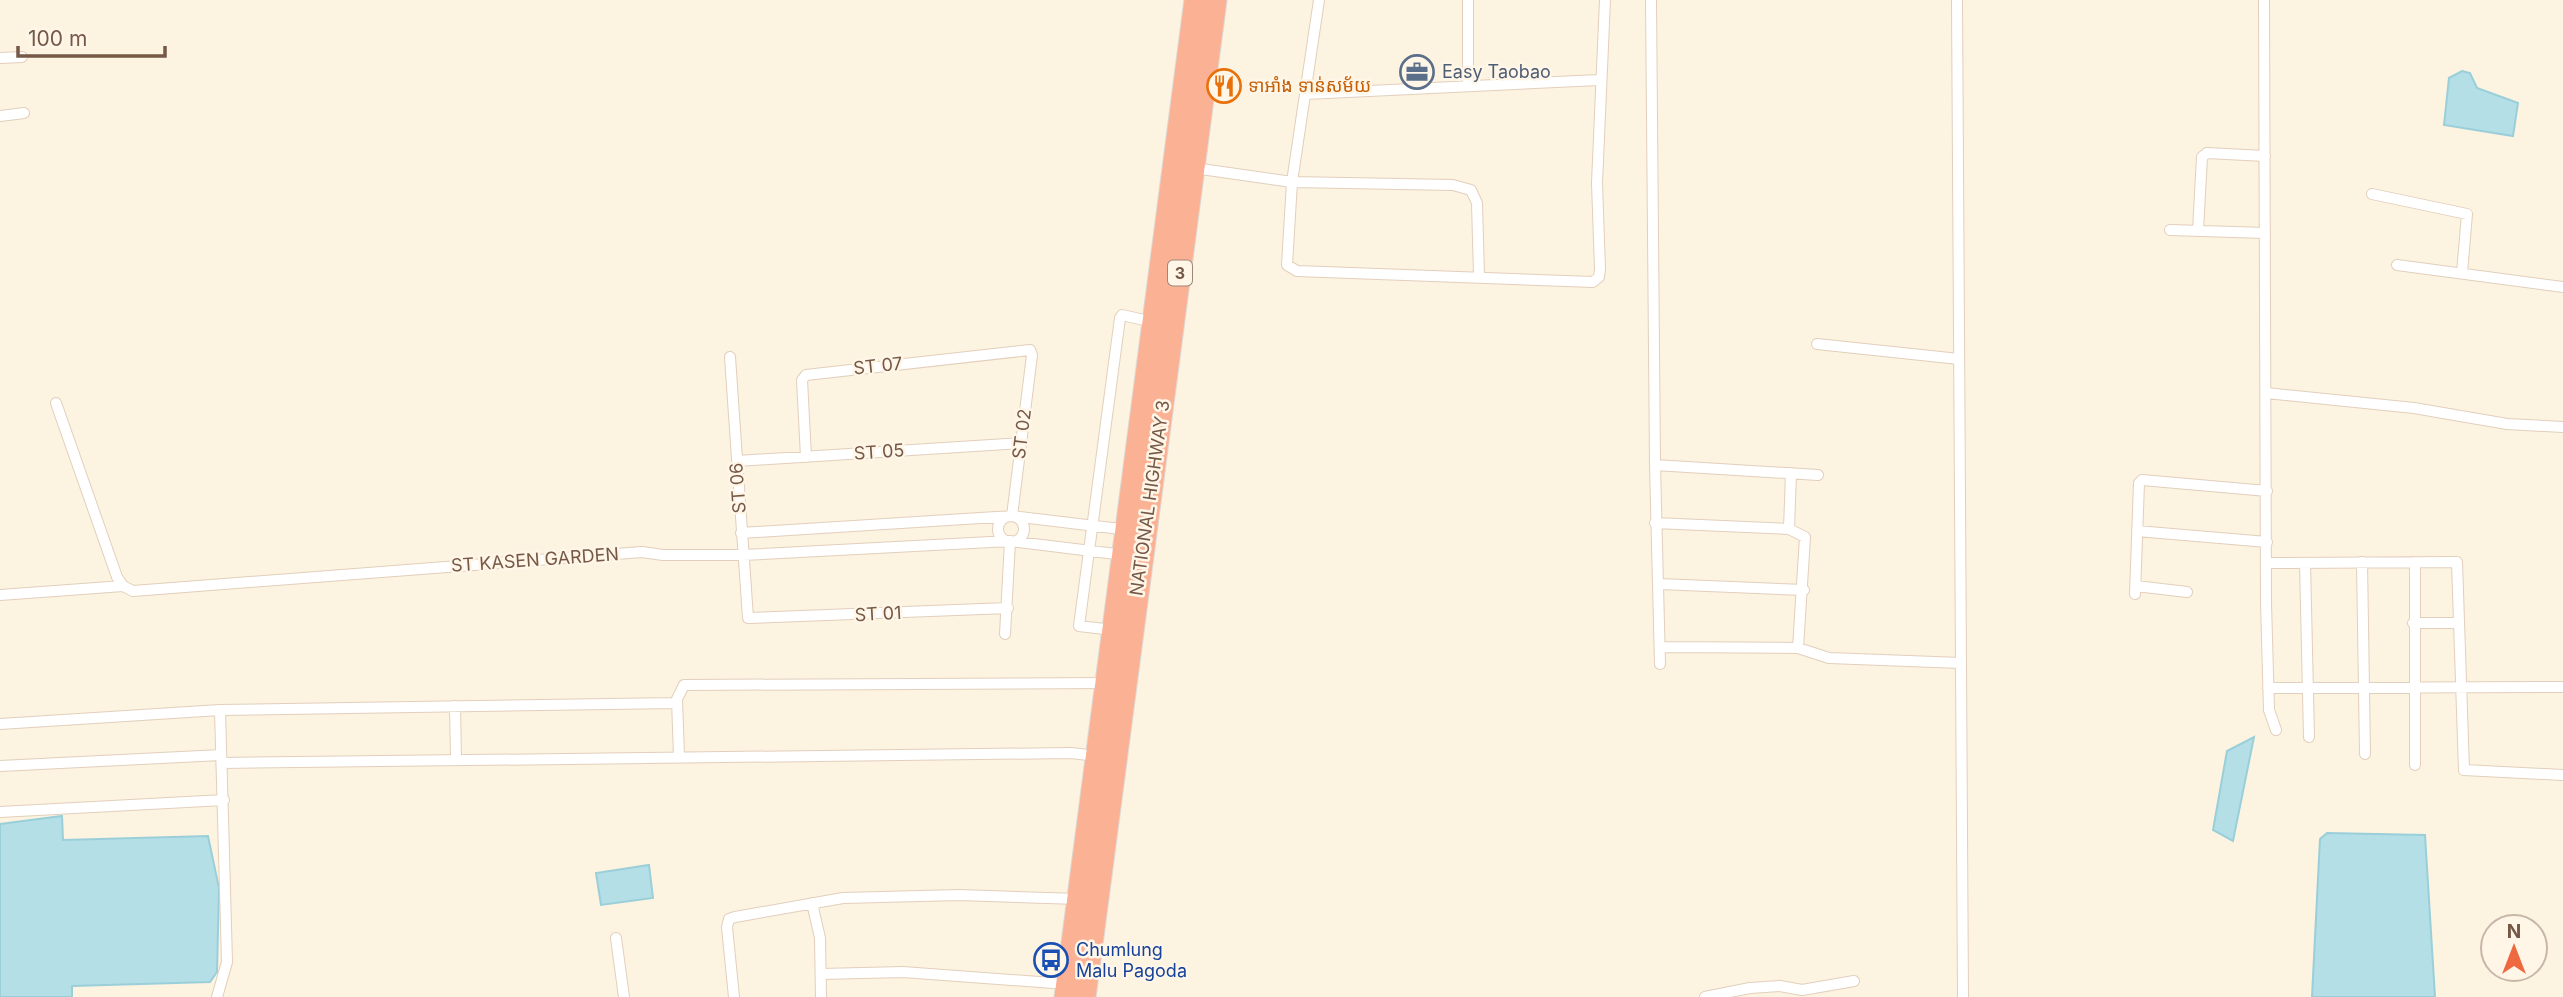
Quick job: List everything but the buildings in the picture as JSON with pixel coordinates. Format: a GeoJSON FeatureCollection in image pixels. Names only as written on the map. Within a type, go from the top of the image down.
{"type":"FeatureCollection","features":[{"type":"Feature","properties":{"kind":"highway","name":"NATIONAL HIGHWAY 3"},"geometry":{"type":"LineString","coordinates":[[1085,997],[1136,531],[1153,322],[1195,0]]}},
{"type":"Feature","properties":{"kind":"highway","name":"NATIONAL HIGHWAY 3"},"geometry":{"type":"LineString","coordinates":[[1136,531],[1194,168],[1216,0]]}},
{"type":"Feature","properties":{"kind":"highway","name":"NATIONAL HIGHWAY 3"},"geometry":{"type":"LineString","coordinates":[[1066,990],[1113,631],[1133,556]]}},
{"type":"Feature","properties":{"kind":"street"},"geometry":{"type":"LineString","coordinates":[[1319,0],[1292,182],[1285,257],[1287,265],[1297,271],[1592,282],[1599,277],[1600,80],[1605,0]]}},
{"type":"Feature","properties":{"kind":"street"},"geometry":{"type":"LineString","coordinates":[[1468,0],[1468,86]]}},
{"type":"Feature","properties":{"kind":"street"},"geometry":{"type":"LineString","coordinates":[[1651,0],[1655,523],[1660,664]]}},
{"type":"Feature","properties":{"kind":"street"},"geometry":{"type":"LineString","coordinates":[[1956,0],[1963,997]]}},
{"type":"Feature","properties":{"kind":"street"},"geometry":{"type":"LineString","coordinates":[[2264,0],[2268,688],[2269,710],[2276,730]]}},
{"type":"Feature","properties":{"kind":"street"},"geometry":{"type":"LineString","coordinates":[[0,58],[22,57]]}},
{"type":"Feature","properties":{"kind":"street"},"geometry":{"type":"LineString","coordinates":[[1306,94],[1600,80]]}},
{"type":"Feature","properties":{"kind":"street"},"geometry":{"type":"LineString","coordinates":[[0,116],[24,113]]}},
{"type":"Feature","properties":{"kind":"street"},"geometry":{"type":"LineString","coordinates":[[2198,230],[2202,157],[2207,153],[2265,156]]}},
{"type":"Feature","properties":{"kind":"street"},"geometry":{"type":"LineString","coordinates":[[1194,168],[1292,182],[1453,186],[1471,190],[1477,203],[1479,276]]}},
{"type":"Feature","properties":{"kind":"street"},"geometry":{"type":"LineString","coordinates":[[2372,194],[2467,214],[2462,273]]}},
{"type":"Feature","properties":{"kind":"street"},"geometry":{"type":"LineString","coordinates":[[2171,229],[2265,233]]}},
{"type":"Feature","properties":{"kind":"street"},"geometry":{"type":"LineString","coordinates":[[2397,265],[2563,287]]}},
{"type":"Feature","properties":{"kind":"street"},"geometry":{"type":"LineString","coordinates":[[1113,631],[1079,626],[1091,525],[1120,318],[1122,316],[1153,322]]}},
{"type":"Feature","properties":{"kind":"street"},"geometry":{"type":"LineString","coordinates":[[1816,344],[1959,359]]}},
{"type":"Feature","properties":{"kind":"street","name":"ST 07"},"geometry":{"type":"LineString","coordinates":[[806,457],[802,380],[806,375],[1030,349],[1032,352]]}},
{"type":"Feature","properties":{"kind":"street","name":"ST 02"},"geometry":{"type":"LineString","coordinates":[[1012,516],[1032,352]]}},
{"type":"Feature","properties":{"kind":"street","name":"ST 06"},"geometry":{"type":"LineString","coordinates":[[730,357],[748,618]]}},
{"type":"Feature","properties":{"kind":"street"},"geometry":{"type":"LineString","coordinates":[[2266,393],[2414,408],[2507,424],[2563,427]]}},
{"type":"Feature","properties":{"kind":"street"},"geometry":{"type":"LineString","coordinates":[[56,403],[122,586]]}},
{"type":"Feature","properties":{"kind":"street","name":"ST 05"},"geometry":{"type":"LineString","coordinates":[[737,461],[1021,443]]}},
{"type":"Feature","properties":{"kind":"street"},"geometry":{"type":"LineString","coordinates":[[1655,465],[1818,475]]}},
{"type":"Feature","properties":{"kind":"street"},"geometry":{"type":"LineString","coordinates":[[1789,529],[1791,473]]}},
{"type":"Feature","properties":{"kind":"street"},"geometry":{"type":"LineString","coordinates":[[2188,592],[2135,590],[2139,483],[2142,480],[2267,491]]}},
{"type":"Feature","properties":{"kind":"street"},"geometry":{"type":"LineString","coordinates":[[741,533],[1012,516],[1136,531]]}},
{"type":"Feature","properties":{"kind":"street"},"geometry":{"type":"LineString","coordinates":[[1012,516],[1019,519],[1024,529],[1021,537],[1010,541],[1002,538],[998,530],[1003,518],[1012,516]]}},
{"type":"Feature","properties":{"kind":"street"},"geometry":{"type":"LineString","coordinates":[[1655,523],[1789,529],[1805,537],[1804,590],[1798,649]]}},
{"type":"Feature","properties":{"kind":"street"},"geometry":{"type":"LineString","coordinates":[[2137,531],[2267,542]]}},
{"type":"Feature","properties":{"kind":"street"},"geometry":{"type":"LineString","coordinates":[[1005,634],[1010,541]]}},
{"type":"Feature","properties":{"kind":"street","name":"ST KASEN GARDEN"},"geometry":{"type":"LineString","coordinates":[[0,595],[122,586],[134,591],[642,552],[663,555],[743,555],[1010,541],[1133,556]]}},
{"type":"Feature","properties":{"kind":"street"},"geometry":{"type":"LineString","coordinates":[[2362,562],[2365,754]]}},
{"type":"Feature","properties":{"kind":"street"},"geometry":{"type":"LineString","coordinates":[[2414,562],[2415,765]]}},
{"type":"Feature","properties":{"kind":"street"},"geometry":{"type":"LineString","coordinates":[[2267,563],[2457,562],[2464,770],[2563,775]]}},
{"type":"Feature","properties":{"kind":"street"},"geometry":{"type":"LineString","coordinates":[[2305,563],[2309,737]]}},
{"type":"Feature","properties":{"kind":"street"},"geometry":{"type":"LineString","coordinates":[[1659,584],[1804,590]]}},
{"type":"Feature","properties":{"kind":"street","name":"ST 01"},"geometry":{"type":"LineString","coordinates":[[748,618],[1008,608]]}},
{"type":"Feature","properties":{"kind":"street"},"geometry":{"type":"LineString","coordinates":[[2413,623],[2458,623]]}},
{"type":"Feature","properties":{"kind":"street"},"geometry":{"type":"LineString","coordinates":[[1660,647],[1798,649],[1829,658],[1961,663]]}},
{"type":"Feature","properties":{"kind":"street"},"geometry":{"type":"LineString","coordinates":[[679,757],[677,703],[680,689],[684,685],[1106,683]]}},
{"type":"Feature","properties":{"kind":"street"},"geometry":{"type":"LineString","coordinates":[[2268,688],[2563,687]]}},
{"type":"Feature","properties":{"kind":"street"},"geometry":{"type":"LineString","coordinates":[[0,724],[220,710],[677,703]]}},
{"type":"Feature","properties":{"kind":"street"},"geometry":{"type":"LineString","coordinates":[[455,706],[456,759]]}},
{"type":"Feature","properties":{"kind":"street"},"geometry":{"type":"LineString","coordinates":[[217,997],[227,961],[220,710]]}},
{"type":"Feature","properties":{"kind":"street"},"geometry":{"type":"LineString","coordinates":[[0,766],[222,759],[1071,753],[1097,756]]}},
{"type":"Feature","properties":{"kind":"street"},"geometry":{"type":"LineString","coordinates":[[0,812],[224,800]]}},
{"type":"Feature","properties":{"kind":"street"},"geometry":{"type":"LineString","coordinates":[[734,997],[729,919],[843,898],[959,895],[1078,899]]}},
{"type":"Feature","properties":{"kind":"street"},"geometry":{"type":"LineString","coordinates":[[812,902],[820,938],[821,997]]}},
{"type":"Feature","properties":{"kind":"street"},"geometry":{"type":"LineString","coordinates":[[615,938],[624,997]]}},
{"type":"Feature","properties":{"kind":"street"},"geometry":{"type":"LineString","coordinates":[[821,974],[904,972],[1066,990]]}},
{"type":"Feature","properties":{"kind":"street"},"geometry":{"type":"LineString","coordinates":[[1705,997],[1750,988],[1780,986],[1802,990],[1854,981]]}},
{"type":"Feature","properties":{"kind":"water"},"geometry":{"type":"Polygon","coordinates":[[[2462,71],[2470,73],[2477,88],[2518,103],[2513,136],[2444,125],[2449,78],[2462,71]]]}},
{"type":"Feature","properties":{"kind":"water"},"geometry":{"type":"Polygon","coordinates":[[[2254,737],[2233,841],[2213,830],[2227,751],[2254,737]]]}},
{"type":"Feature","properties":{"kind":"water"},"geometry":{"type":"Polygon","coordinates":[[[62,816],[63,840],[208,836],[219,888],[217,972],[210,982],[72,986],[72,997],[0,997],[0,824],[62,816]]]}},
{"type":"Feature","properties":{"kind":"water"},"geometry":{"type":"Polygon","coordinates":[[[2327,833],[2425,835],[2435,997],[2312,997],[2320,839],[2327,833]]]}},
{"type":"Feature","properties":{"kind":"water"},"geometry":{"type":"Polygon","coordinates":[[[649,865],[653,898],[601,905],[596,873],[649,865]]]}},
{"type":"Feature","properties":{"kind":"place","name":"Easy Taobao"},"geometry":{"type":"Point","coordinates":[1417,72]}},
{"type":"Feature","properties":{"kind":"place","name":"ទាអាំង ទាន់សម័យ"},"geometry":{"type":"Point","coordinates":[1224,86]}},
{"type":"Feature","properties":{"kind":"place","name":"Chumlung Malu Pagoda"},"geometry":{"type":"Point","coordinates":[1051,960]}}]}
